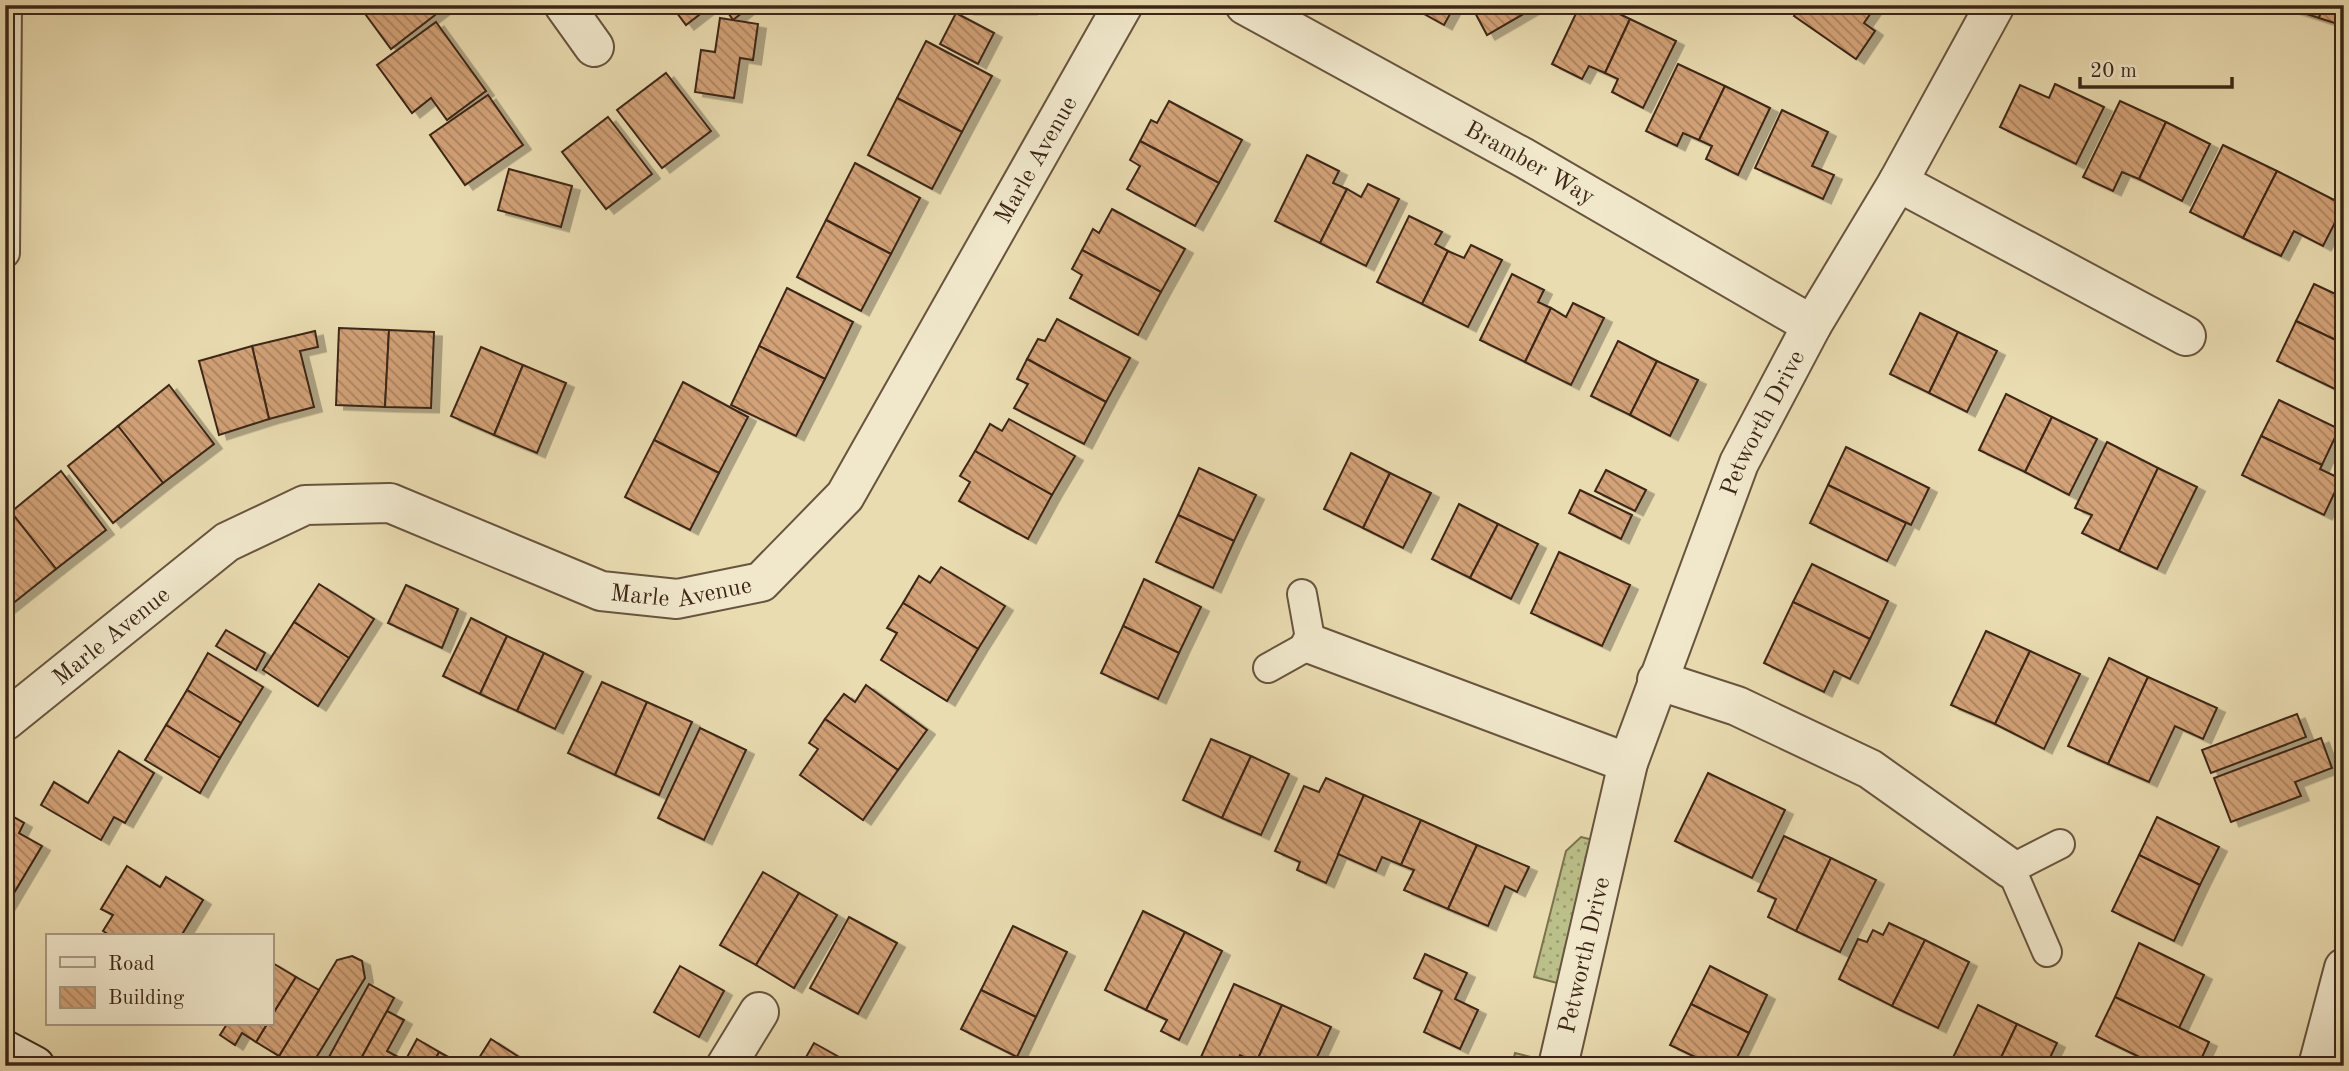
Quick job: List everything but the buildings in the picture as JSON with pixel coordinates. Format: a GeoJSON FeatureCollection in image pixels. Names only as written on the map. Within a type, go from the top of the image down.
{"type":"FeatureCollection","features":[{"type":"Feature","properties":{"kind":"street"},"geometry":{"type":"LineString","coordinates":[[564,5],[594,47]]}},
{"type":"Feature","properties":{"kind":"street","name":"Marle Avenue"},"geometry":{"type":"LineString","coordinates":[[5,720],[227,542],[305,505],[390,503],[601,592],[677,599],[761,582],[845,496],[1124,5]]}},
{"type":"Feature","properties":{"kind":"street","name":"Bramber Way"},"geometry":{"type":"LineString","coordinates":[[1245,5],[1524,158],[1812,325]]}},
{"type":"Feature","properties":{"kind":"street","name":"Petworth Drive"},"geometry":{"type":"LineString","coordinates":[[1558,1066],[1628,763],[1739,463],[1812,325],[1898,182],[1996,5]]}},
{"type":"Feature","properties":{"kind":"street"},"geometry":{"type":"LineString","coordinates":[[1898,182],[2186,336]]}},
{"type":"Feature","properties":{"kind":"street"},"geometry":{"type":"LineString","coordinates":[[1311,644],[1628,763]]}},
{"type":"Feature","properties":{"kind":"street"},"geometry":{"type":"LineString","coordinates":[[1657,680],[1737,706],[1870,769],[2011,869]]}},
{"type":"Feature","properties":{"kind":"street"},"geometry":{"type":"LineString","coordinates":[[2318,1066],[2344,968]]}},
{"type":"Feature","properties":{"kind":"street"},"geometry":{"type":"LineString","coordinates":[[726,1066],[759,1012]]}},
{"type":"Feature","properties":{"kind":"street"},"geometry":{"type":"LineString","coordinates":[[5,1050],[35,1066]]}},
{"type":"Feature","properties":{"kind":"lane"},"geometry":{"type":"LineString","coordinates":[[5,253],[7,5]]}},
{"type":"Feature","properties":{"kind":"lane"},"geometry":{"type":"LineString","coordinates":[[1268,668],[1311,644],[1302,594]]}},
{"type":"Feature","properties":{"kind":"lane"},"geometry":{"type":"LineString","coordinates":[[2047,952],[2011,869],[2060,844]]}},
{"type":"Feature","properties":{"kind":"green space"},"geometry":{"type":"Polygon","coordinates":[[[1581,837],[1601,842],[1565,985],[1534,977],[1566,851],[1581,837]]]}},
{"type":"Feature","properties":{"kind":"green space"},"geometry":{"type":"Polygon","coordinates":[[[1515,1053],[1546,1061],[1545,1066],[1512,1066],[1515,1053]]]}}]}
